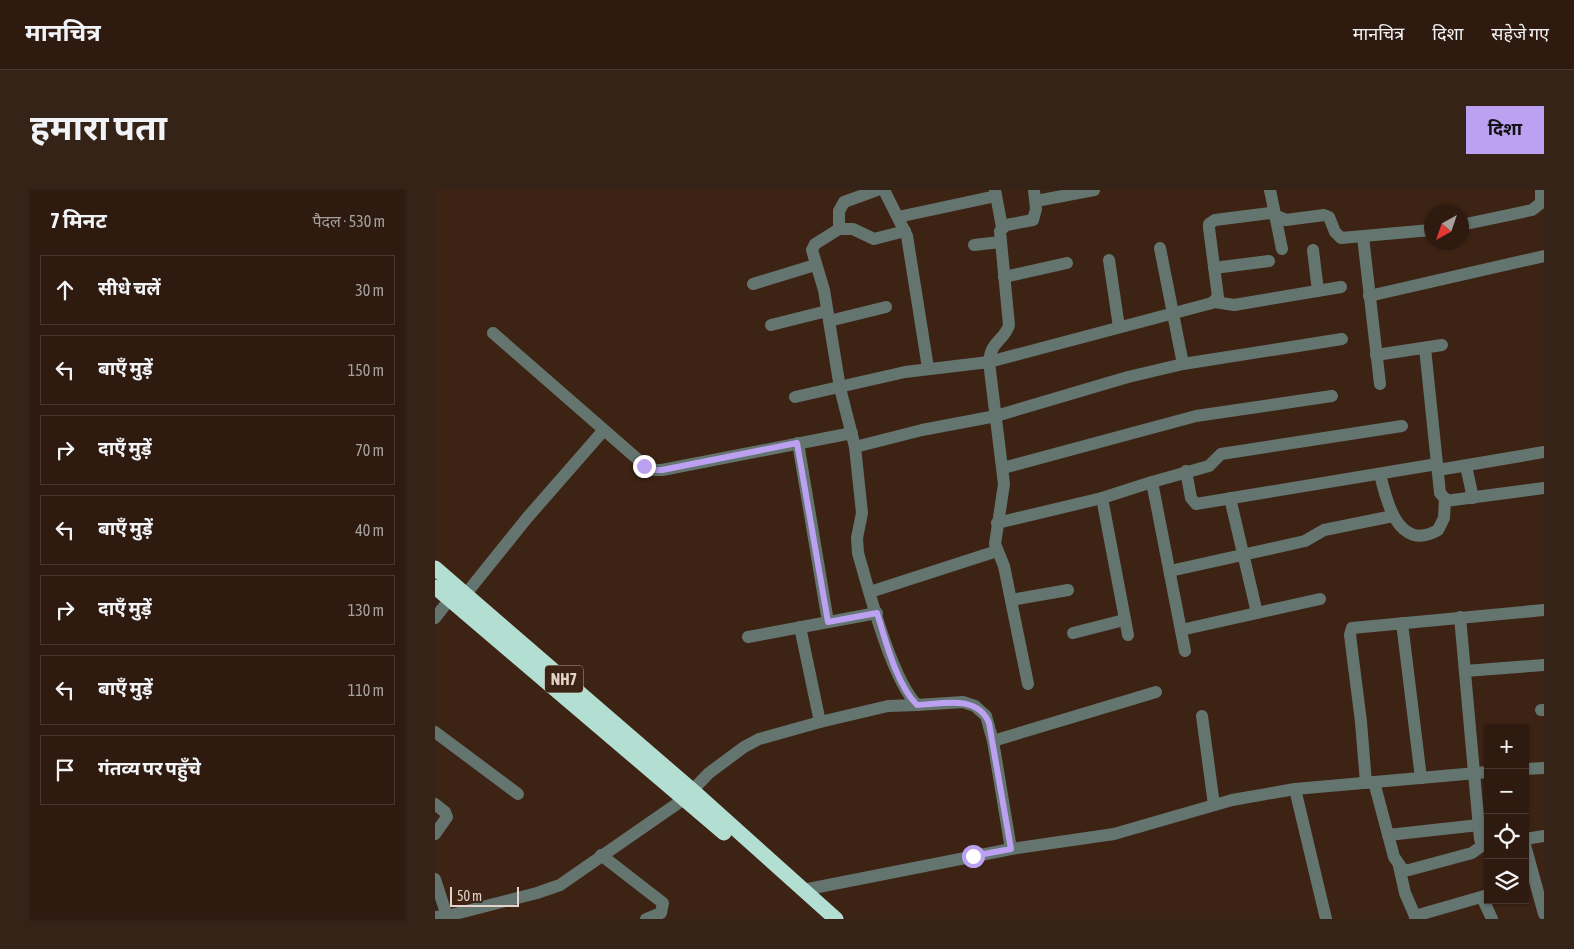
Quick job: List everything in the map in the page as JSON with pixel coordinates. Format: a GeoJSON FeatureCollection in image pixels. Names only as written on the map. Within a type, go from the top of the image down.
{"type":"FeatureCollection","features":[{"type":"Feature","properties":{"kind":"highway","name":"NH7"},"geometry":{"type":"LineString","coordinates":[[435,568],[767,864],[823,919]]}},
{"type":"Feature","properties":{"kind":"highway","name":"NH7"},"geometry":{"type":"LineString","coordinates":[[435,587],[688,795]]}},
{"type":"Feature","properties":{"kind":"highway","name":"NH7"},"geometry":{"type":"LineString","coordinates":[[767,864],[803,890],[836,919]]}},
{"type":"Feature","properties":{"kind":"street"},"geometry":{"type":"LineString","coordinates":[[839,230],[839,211],[844,202],[877,190]]}},
{"type":"Feature","properties":{"kind":"street"},"geometry":{"type":"LineString","coordinates":[[885,190],[905,231],[918,296],[928,368]]}},
{"type":"Feature","properties":{"kind":"street"},"geometry":{"type":"LineString","coordinates":[[1002,227],[1033,220],[1036,216],[1035,195],[1094,190]]}},
{"type":"Feature","properties":{"kind":"street"},"geometry":{"type":"LineString","coordinates":[[1270,190],[1282,249]]}},
{"type":"Feature","properties":{"kind":"street"},"geometry":{"type":"LineString","coordinates":[[1469,223],[1533,210],[1541,203],[1541,190]]}},
{"type":"Feature","properties":{"kind":"street"},"geometry":{"type":"LineString","coordinates":[[898,217],[996,193],[1002,227],[1000,242],[1009,325],[1005,333],[993,346],[989,362],[1003,468],[1004,492],[997,522],[997,551],[1004,566],[1028,684]]}},
{"type":"Feature","properties":{"kind":"street"},"geometry":{"type":"LineString","coordinates":[[1215,302],[1218,296],[1209,228],[1212,221],[1274,213],[1286,220],[1326,215],[1339,237],[1424,231]]}},
{"type":"Feature","properties":{"kind":"street"},"geometry":{"type":"LineString","coordinates":[[905,231],[874,239],[853,229],[839,230],[813,247],[812,254],[828,316],[841,388],[855,447],[862,513],[856,544],[888,649],[909,697],[917,705]]}},
{"type":"Feature","properties":{"kind":"street"},"geometry":{"type":"LineString","coordinates":[[1363,236],[1380,384]]}},
{"type":"Feature","properties":{"kind":"street"},"geometry":{"type":"LineString","coordinates":[[974,245],[1000,242]]}},
{"type":"Feature","properties":{"kind":"street"},"geometry":{"type":"LineString","coordinates":[[1160,248],[1183,364]]}},
{"type":"Feature","properties":{"kind":"street"},"geometry":{"type":"LineString","coordinates":[[1313,250],[1318,291]]}},
{"type":"Feature","properties":{"kind":"street"},"geometry":{"type":"LineString","coordinates":[[1369,296],[1544,256]]}},
{"type":"Feature","properties":{"kind":"street"},"geometry":{"type":"LineString","coordinates":[[1109,260],[1119,327]]}},
{"type":"Feature","properties":{"kind":"street"},"geometry":{"type":"LineString","coordinates":[[1214,268],[1269,261]]}},
{"type":"Feature","properties":{"kind":"street"},"geometry":{"type":"LineString","coordinates":[[1004,277],[1067,263]]}},
{"type":"Feature","properties":{"kind":"street"},"geometry":{"type":"LineString","coordinates":[[753,284],[815,265]]}},
{"type":"Feature","properties":{"kind":"street"},"geometry":{"type":"LineString","coordinates":[[795,397],[928,368],[989,362],[1215,302],[1234,305],[1341,287]]}},
{"type":"Feature","properties":{"kind":"street"},"geometry":{"type":"LineString","coordinates":[[771,325],[886,307]]}},
{"type":"Feature","properties":{"kind":"street"},"geometry":{"type":"LineString","coordinates":[[493,333],[644,466],[655,471],[852,433]]}},
{"type":"Feature","properties":{"kind":"street"},"geometry":{"type":"LineString","coordinates":[[855,447],[922,430],[996,416],[1074,392],[1183,364],[1342,339]]}},
{"type":"Feature","properties":{"kind":"street"},"geometry":{"type":"LineString","coordinates":[[1377,355],[1442,345]]}},
{"type":"Feature","properties":{"kind":"street"},"geometry":{"type":"LineString","coordinates":[[1380,474],[1387,504],[1399,524],[1408,532],[1423,535],[1432,533],[1441,525],[1445,499],[1440,493],[1425,348]]}},
{"type":"Feature","properties":{"kind":"street"},"geometry":{"type":"LineString","coordinates":[[1003,468],[1196,416],[1332,396]]}},
{"type":"Feature","properties":{"kind":"street"},"geometry":{"type":"LineString","coordinates":[[997,522],[1102,498],[1186,471],[1209,466],[1221,454],[1402,426]]}},
{"type":"Feature","properties":{"kind":"street"},"geometry":{"type":"LineString","coordinates":[[465,594],[527,518],[603,431]]}},
{"type":"Feature","properties":{"kind":"street"},"geometry":{"type":"LineString","coordinates":[[797,443],[828,622]]}},
{"type":"Feature","properties":{"kind":"street"},"geometry":{"type":"LineString","coordinates":[[1186,471],[1194,503],[1380,474],[1438,467],[1466,466],[1544,452]]}},
{"type":"Feature","properties":{"kind":"street"},"geometry":{"type":"LineString","coordinates":[[1466,466],[1473,498]]}},
{"type":"Feature","properties":{"kind":"street"},"geometry":{"type":"LineString","coordinates":[[1152,482],[1185,651]]}},
{"type":"Feature","properties":{"kind":"street"},"geometry":{"type":"LineString","coordinates":[[1445,499],[1473,498],[1544,488]]}},
{"type":"Feature","properties":{"kind":"street"},"geometry":{"type":"LineString","coordinates":[[1102,498],[1127,635]]}},
{"type":"Feature","properties":{"kind":"street"},"geometry":{"type":"LineString","coordinates":[[1230,498],[1257,613]]}},
{"type":"Feature","properties":{"kind":"street"},"geometry":{"type":"LineString","coordinates":[[1170,571],[1242,553],[1305,541],[1324,530],[1393,516]]}},
{"type":"Feature","properties":{"kind":"street"},"geometry":{"type":"LineString","coordinates":[[870,592],[997,551]]}},
{"type":"Feature","properties":{"kind":"street"},"geometry":{"type":"LineString","coordinates":[[1011,600],[1067,590]]}},
{"type":"Feature","properties":{"kind":"street"},"geometry":{"type":"LineString","coordinates":[[1181,630],[1320,598]]}},
{"type":"Feature","properties":{"kind":"street"},"geometry":{"type":"LineString","coordinates":[[435,618],[449,600]]}},
{"type":"Feature","properties":{"kind":"street"},"geometry":{"type":"LineString","coordinates":[[1484,896],[1415,918],[1405,893],[1399,866],[1370,782],[1350,631],[1355,627],[1544,610]]}},
{"type":"Feature","properties":{"kind":"street"},"geometry":{"type":"LineString","coordinates":[[748,637],[877,613]]}},
{"type":"Feature","properties":{"kind":"street"},"geometry":{"type":"LineString","coordinates":[[1460,617],[1480,839],[1484,845]]}},
{"type":"Feature","properties":{"kind":"street"},"geometry":{"type":"LineString","coordinates":[[1073,633],[1125,620]]}},
{"type":"Feature","properties":{"kind":"street"},"geometry":{"type":"LineString","coordinates":[[1402,622],[1421,778]]}},
{"type":"Feature","properties":{"kind":"street"},"geometry":{"type":"LineString","coordinates":[[800,627],[820,722]]}},
{"type":"Feature","properties":{"kind":"street"},"geometry":{"type":"LineString","coordinates":[[1465,671],[1544,665]]}},
{"type":"Feature","properties":{"kind":"street"},"geometry":{"type":"LineString","coordinates":[[993,741],[1157,692]]}},
{"type":"Feature","properties":{"kind":"street"},"geometry":{"type":"LineString","coordinates":[[435,879],[441,916],[537,893],[560,885],[688,795],[709,774],[743,747],[759,740],[820,722],[888,706],[963,702],[975,706],[986,716],[993,741],[1011,849]]}},
{"type":"Feature","properties":{"kind":"street"},"geometry":{"type":"LineString","coordinates":[[1202,716],[1214,805]]}},
{"type":"Feature","properties":{"kind":"street"},"geometry":{"type":"LineString","coordinates":[[435,732],[518,794]]}},
{"type":"Feature","properties":{"kind":"street"},"geometry":{"type":"LineString","coordinates":[[1529,769],[1544,768]]}},
{"type":"Feature","properties":{"kind":"street"},"geometry":{"type":"LineString","coordinates":[[803,890],[1011,849],[1114,834],[1232,800],[1295,790],[1484,772]]}},
{"type":"Feature","properties":{"kind":"street"},"geometry":{"type":"LineString","coordinates":[[1295,790],[1326,919]]}},
{"type":"Feature","properties":{"kind":"street"},"geometry":{"type":"LineString","coordinates":[[435,804],[445,812],[447,817],[435,834]]}},
{"type":"Feature","properties":{"kind":"street"},"geometry":{"type":"LineString","coordinates":[[1388,835],[1479,825]]}},
{"type":"Feature","properties":{"kind":"street"},"geometry":{"type":"LineString","coordinates":[[1529,839],[1544,836]]}},
{"type":"Feature","properties":{"kind":"street"},"geometry":{"type":"LineString","coordinates":[[1399,866],[1409,870],[1472,853],[1484,847]]}},
{"type":"Feature","properties":{"kind":"street"},"geometry":{"type":"LineString","coordinates":[[601,855],[663,903],[661,913],[646,919]]}},
{"type":"Feature","properties":{"kind":"street"},"geometry":{"type":"LineString","coordinates":[[1527,859],[1531,882],[1544,914]]}},
{"type":"Feature","properties":{"kind":"street"},"geometry":{"type":"LineString","coordinates":[[1487,904],[1492,919]]}},
{"type":"Feature","properties":{"kind":"route"},"geometry":{"type":"LineString","coordinates":[[644,466],[650,470],[662,470],[797,443],[828,622],[877,613],[888,649],[909,697],[917,705],[963,702],[975,706],[982,711],[989,723],[1011,849],[973,856]]}}]}
